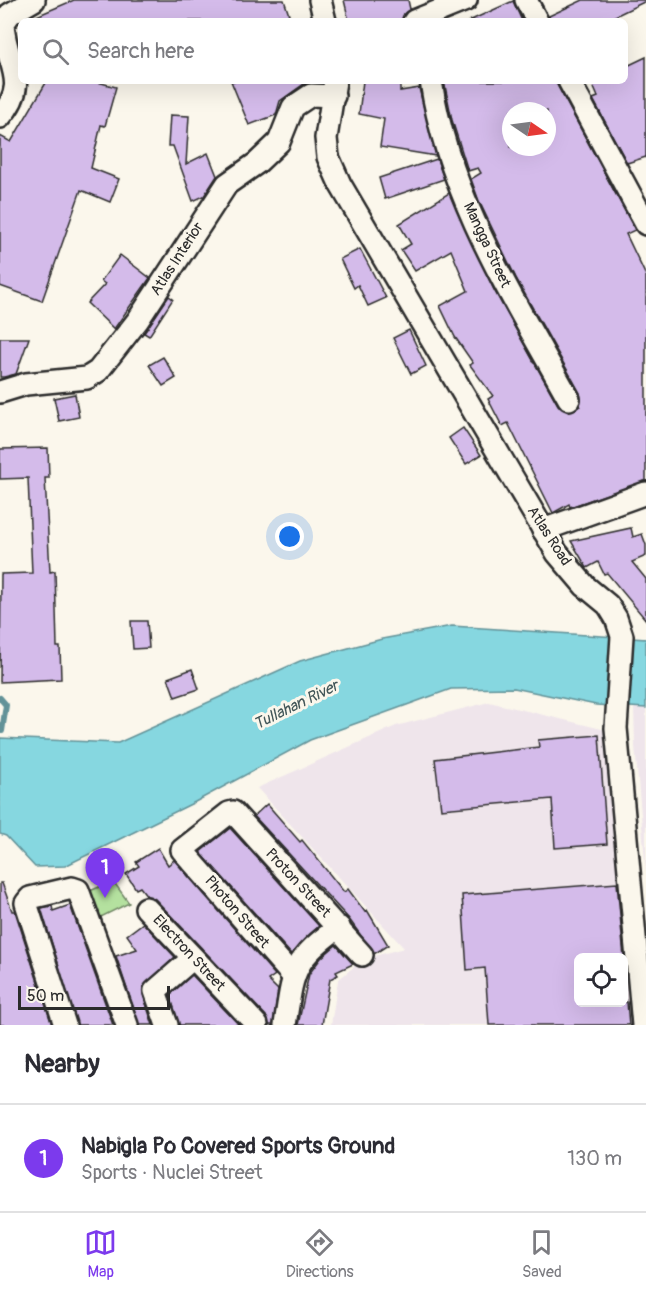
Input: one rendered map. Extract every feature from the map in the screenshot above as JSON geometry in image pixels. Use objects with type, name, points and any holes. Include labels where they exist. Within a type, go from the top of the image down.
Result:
[{"type":"street","points":[[0,117],[12,104],[17,92],[3,24],[10,14],[34,0]]},
{"type":"street","points":[[320,0],[324,18]]},
{"type":"street","points":[[424,18],[466,0]]},
{"type":"street","points":[[526,0],[535,18]]},
{"type":"street","name":"Mangga Street","points":[[431,84],[451,165],[470,211],[499,274],[569,399]]},
{"type":"street","points":[[571,84],[646,225]]},
{"type":"street","name":"Atlas Interior","points":[[0,392],[26,384],[87,378],[98,371],[138,320],[227,184],[258,163],[279,142],[293,107],[311,95],[334,88]]},
{"type":"street","name":"Atlas Road","points":[[334,88],[326,138],[328,157],[340,184],[543,530],[576,576],[608,605],[616,618],[622,636],[616,708],[637,851],[643,1025]]},
{"type":"street","points":[[543,530],[646,493]]},
{"type":"street","name":"Photon Street","points":[[232,812],[182,850],[292,975]]},
{"type":"street","name":"Proton Street","points":[[232,812],[339,927],[362,955]]},
{"type":"street","points":[[65,1025],[26,903],[30,898],[72,888],[78,890],[127,1025]]},
{"type":"street","name":"Electron Street","points":[[147,908],[257,1025]]},
{"type":"street","points":[[285,1025],[292,975],[321,940],[339,927]]},
{"type":"street","points":[[166,1025],[155,991],[193,958]]},
{"type":"shaded area","points":[[489,702],[606,730],[626,953],[574,953],[574,1007],[628,1007],[628,980],[632,1025],[331,1025],[338,980],[363,959],[404,948],[257,788],[396,726]]},
{"type":"shaded area","points":[[634,707],[646,708],[646,872],[635,746]]},
{"type":"green space","points":[[113,881],[129,903],[91,922],[83,894]]},
{"type":"water","name":"Tullahan River","points":[[452,626],[646,639],[646,708],[596,705],[514,688],[451,689],[310,740],[195,802],[65,866],[35,867],[6,836],[0,834],[0,738],[118,743],[300,661],[382,639]]},
{"type":"building","points":[[74,0],[284,0],[290,18],[32,18]]},
{"type":"building","points":[[344,0],[408,0],[410,9],[403,18],[348,18]]},
{"type":"building","points":[[583,0],[646,0],[611,18],[549,18],[549,16]]},
{"type":"building","points":[[513,1],[521,18],[476,18]]},
{"type":"building","points":[[646,57],[646,157],[627,163],[593,99],[598,97],[592,84],[628,84],[628,66]]},
{"type":"building","points":[[45,84],[105,84],[116,87],[105,126],[101,125],[91,168],[119,179],[110,202],[81,190],[42,301],[0,286],[0,136],[11,142]]},
{"type":"building","points":[[232,84],[304,84],[280,101],[276,115],[249,125]]},
{"type":"building","points":[[363,84],[400,84],[400,91],[419,88],[436,156],[380,147],[384,119],[359,114]]},
{"type":"building","points":[[445,84],[557,84],[635,230],[626,234],[646,276],[646,481],[570,507],[569,504],[553,513],[508,423],[502,426],[488,399],[493,396],[470,365],[473,363],[455,337],[440,306],[468,291],[451,250],[415,271],[401,250],[411,244],[399,224],[449,193],[494,290],[558,405],[568,412],[580,406],[580,393],[516,278],[479,201],[471,179],[481,173],[478,168],[468,171],[452,120]]},
{"type":"building","points":[[170,115],[189,116],[186,164],[208,153],[217,176],[204,196],[193,201],[173,146],[168,146]]},
{"type":"building","points":[[437,159],[444,179],[385,199],[379,178]]},
{"type":"building","points":[[360,249],[386,298],[368,306],[358,285],[354,288],[340,259]]},
{"type":"building","points":[[120,255],[150,278],[114,329],[87,303],[105,284],[101,281]]},
{"type":"building","points":[[169,296],[173,299],[149,336],[144,333]]},
{"type":"building","points":[[409,330],[426,366],[411,374],[393,338]]},
{"type":"building","points":[[0,338],[29,338],[16,374],[0,377]]},
{"type":"building","points":[[163,357],[176,378],[163,386],[149,365]]},
{"type":"building","points":[[75,394],[79,417],[59,421],[54,398]]},
{"type":"building","points":[[463,428],[481,455],[466,464],[449,438]]},
{"type":"building","points":[[48,448],[49,478],[45,478],[50,572],[55,571],[57,647],[60,647],[61,679],[0,682],[1,574],[32,573],[28,478],[0,479],[0,449]]},
{"type":"building","points":[[631,528],[633,537],[642,534],[646,545],[646,556],[632,562],[646,579],[646,620],[607,573],[604,574],[598,562],[587,568],[571,541]]},
{"type":"building","points":[[131,621],[147,621],[149,648],[133,649]]},
{"type":"building","points":[[192,669],[199,689],[175,697],[168,678]]},
{"type":"building","points":[[599,735],[607,844],[555,848],[552,799],[441,809],[435,759],[539,747],[538,740]]},
{"type":"building","points":[[267,804],[300,842],[302,840],[344,892],[348,889],[365,912],[367,910],[388,945],[374,954],[349,919],[254,816]]},
{"type":"building","points":[[230,828],[319,926],[291,954],[200,852]]},
{"type":"building","points":[[158,848],[168,865],[174,860],[275,975],[268,980],[278,990],[273,1025],[269,1025],[266,1016],[155,899],[147,896],[140,887],[136,889],[126,874],[139,866],[136,862]]},
{"type":"building","points":[[0,883],[2,883],[12,911],[15,911],[52,1025],[0,1025]]},
{"type":"building","points":[[617,883],[624,953],[574,953],[574,1007],[627,1007],[629,1025],[489,1025],[485,968],[467,970],[462,895]]},
{"type":"building","points":[[70,905],[113,1025],[77,1025],[41,908],[52,906],[53,911]]},
{"type":"building","points":[[143,923],[175,957],[143,987],[143,995],[153,1025],[139,1025],[116,956],[137,949],[127,935]]},
{"type":"building","points":[[336,945],[353,964],[336,972],[338,975],[330,979],[322,1025],[298,1025],[309,974],[321,958]]},
{"type":"building","points":[[192,975],[239,1025],[179,1025],[170,995]]},
{"type":"waterway","points":[[0,698],[6,705],[2,731]]},
{"type":"place","name":"Nabigla Po Covered Sports Ground","points":[[105,898]]}]
